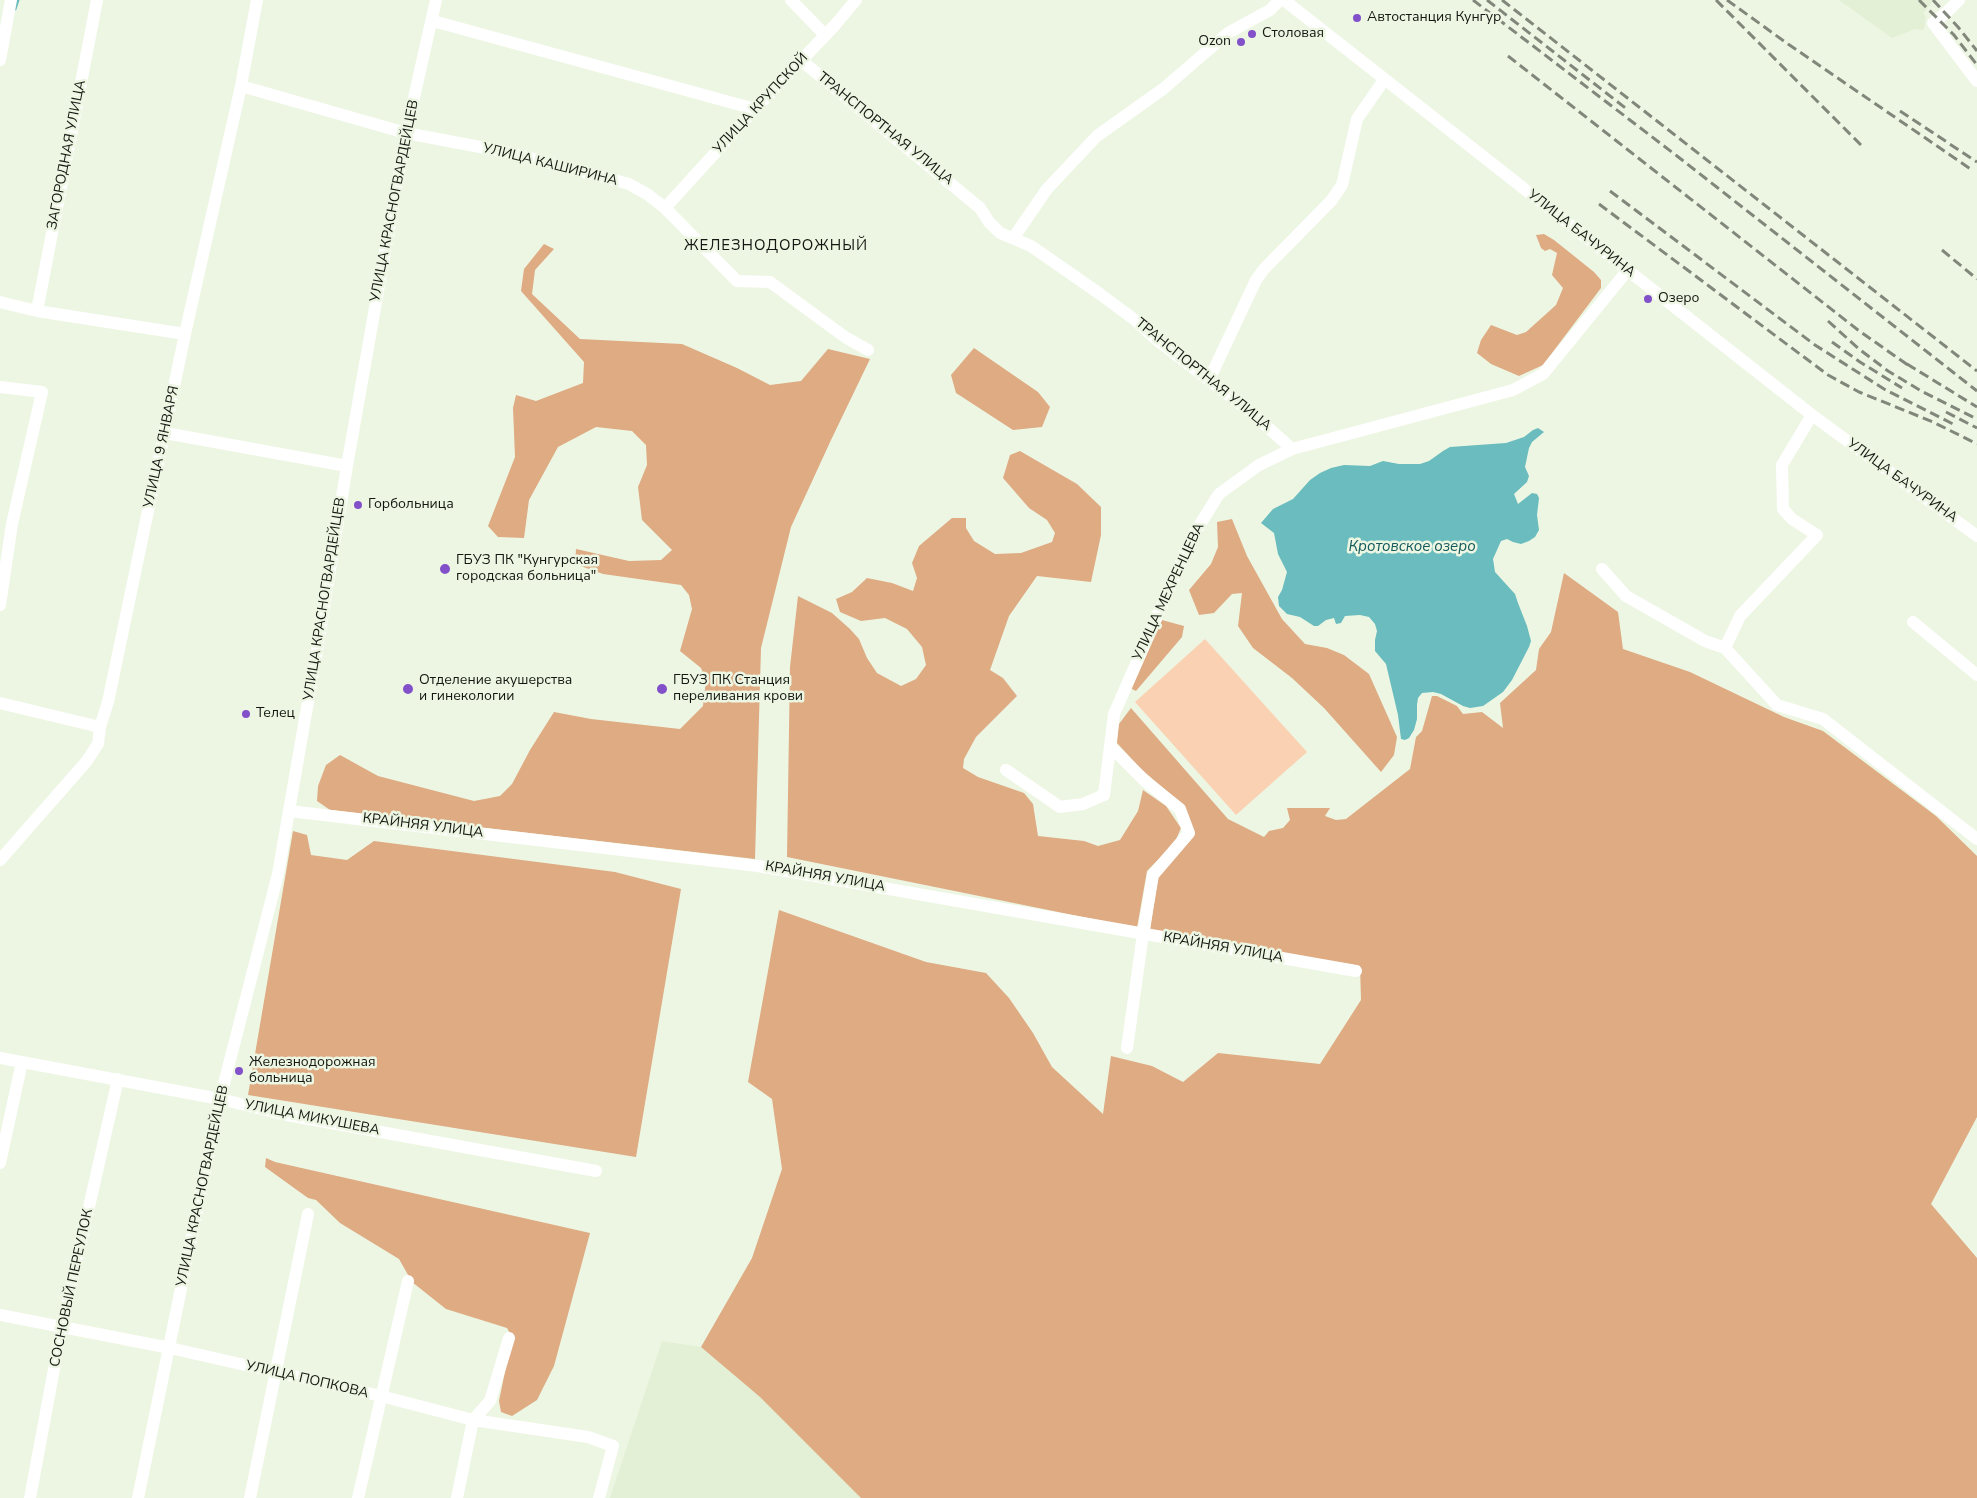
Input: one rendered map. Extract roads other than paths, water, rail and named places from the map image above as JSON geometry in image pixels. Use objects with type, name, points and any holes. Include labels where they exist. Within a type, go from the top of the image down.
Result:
[{"type":"street","points":[[0,60],[11,0]]},
{"type":"street","name":"ЗАГОРОДНАЯ УЛИЦА","points":[[37,311],[97,0]]},
{"type":"street","name":"УЛИЦА 9 ЯНВАРЯ","points":[[0,860],[86,762],[98,744],[100,727],[108,702],[185,334],[241,86],[257,0]]},
{"type":"street","name":"УЛИЦА КРАСНОГВАРДЕЙЦЕВ","points":[[138,1498],[220,1099],[278,874],[406,133],[433,21],[436,0]]},
{"type":"street","points":[[782,0],[793,2],[825,35]]},
{"type":"street","name":"УЛИЦА КРУПСКОЙ","points":[[666,208],[754,109],[802,61],[856,0]]},
{"type":"street","points":[[1014,237],[1047,189],[1097,136],[1164,89],[1220,39],[1270,10],[1280,0]]},
{"type":"street","name":"УЛИЦА БАЧУРИНА","points":[[1284,0],[1812,415],[1977,536]]},
{"type":"street","points":[[1959,0],[1933,23],[1977,81]]},
{"type":"street","points":[[433,21],[754,109]]},
{"type":"street","name":"ТРАНСПОРТНАЯ УЛИЦА","points":[[802,61],[980,208],[989,222],[1000,233],[1014,237],[1031,246],[1100,294],[1265,424],[1292,449]]},
{"type":"street","points":[[1209,380],[1256,280],[1264,269],[1331,201],[1342,185],[1357,119],[1384,80]]},
{"type":"street","name":"УЛИЦА КАШИРИНА","points":[[241,86],[406,133],[512,153],[629,184],[666,208],[737,281],[770,282],[845,338],[868,350]]},
{"type":"street","points":[[1292,449],[1512,390],[1543,374],[1628,271]]},
{"type":"street","points":[[0,302],[37,311],[185,334]]},
{"type":"street","points":[[0,387],[42,392],[6,522],[0,604]]},
{"type":"street","points":[[1725,648],[1740,616],[1817,535],[1792,519],[1783,509],[1782,465],[1812,415]]},
{"type":"street","points":[[165,433],[347,466]]},
{"type":"street","name":"УЛИЦА МЕХРЕНЦЕВА","points":[[1006,770],[1060,806],[1082,804],[1104,795],[1114,714],[1192,537],[1219,494],[1259,465],[1292,449]]},
{"type":"street","points":[[1602,569],[1626,596],[1705,641],[1725,648],[1777,705],[1824,719],[1977,839]]},
{"type":"street","points":[[1913,622],[1977,675]]},
{"type":"street","points":[[0,703],[100,727]]},
{"type":"street","points":[[1110,746],[1145,781],[1180,809],[1189,832],[1153,875],[1142,934],[1127,1048]]},
{"type":"street","name":"КРАЙНЯЯ УЛИЦА","points":[[289,811],[758,866],[1356,971]]},
{"type":"street","name":"УЛИЦА МИКУШЕВА","points":[[0,1058],[220,1099],[297,1116],[596,1171]]},
{"type":"street","points":[[0,1163],[22,1062]]},
{"type":"street","name":"СОСНОВЫЙ ПЕРЕУЛОК","points":[[30,1498],[62,1326],[118,1080]]},
{"type":"street","points":[[250,1498],[277,1374],[308,1214]]},
{"type":"street","points":[[358,1498],[408,1281]]},
{"type":"street","name":"УЛИЦА ПОПКОВА","points":[[0,1315],[170,1348],[277,1374],[381,1396],[473,1420],[588,1437],[613,1446],[599,1498]]},
{"type":"street","points":[[457,1498],[473,1420],[490,1401],[508,1338]]},
{"type":"water","name":"Кротовское озеро","points":[[1538,428],[1544,432],[1532,442],[1529,448],[1525,467],[1529,476],[1527,482],[1514,494],[1518,504],[1532,493],[1537,494],[1539,498],[1537,515],[1539,530],[1535,537],[1521,544],[1507,539],[1501,541],[1493,559],[1495,572],[1515,594],[1531,641],[1529,647],[1512,680],[1503,692],[1483,706],[1470,708],[1441,694],[1433,692],[1422,693],[1418,698],[1417,719],[1414,730],[1409,738],[1401,739],[1398,715],[1386,664],[1375,651],[1377,631],[1375,624],[1369,617],[1360,615],[1345,616],[1341,623],[1336,624],[1334,618],[1314,626],[1300,617],[1287,614],[1279,606],[1278,597],[1287,572],[1278,554],[1274,533],[1261,523],[1273,509],[1293,499],[1310,480],[1331,468],[1344,465],[1370,466],[1383,461],[1399,464],[1420,464],[1429,461],[1450,447],[1506,443],[1524,437]]},
{"type":"waterway","points":[[15,9],[18,0]]},
{"type":"railway","points":[[1473,0],[1677,156],[1977,391]]},
{"type":"railway","points":[[1487,0],[1628,110]]},
{"type":"railway","points":[[1502,0],[1977,371]]},
{"type":"railway","points":[[1716,0],[1863,147]]},
{"type":"railway","points":[[1727,0],[1972,170]]},
{"type":"railway","points":[[1919,0],[1954,35],[1977,65]]},
{"type":"railway","points":[[1933,0],[1977,51]]},
{"type":"railway","points":[[1508,56],[1858,330],[1912,368]]},
{"type":"railway","points":[[1900,111],[1977,162]]},
{"type":"railway","points":[[1610,191],[1815,345],[1884,389],[1955,425]]},
{"type":"railway","points":[[1599,204],[1828,375],[1859,392],[1933,422],[1977,444]]},
{"type":"railway","points":[[1942,250],[1977,279]]},
{"type":"railway","points":[[1828,321],[1859,349],[1888,371],[1923,392],[1977,419]]},
{"type":"railway","points":[[1832,342],[1902,388]]},
{"type":"railway","points":[[1907,364],[1977,407]]},
{"type":"railway","points":[[1946,412],[1977,428]]},
{"type":"place","name":"Автостанция Кунгур","points":[[1357,18]]},
{"type":"place","name":"Столовая","points":[[1252,34]]},
{"type":"place","name":"Ozon","points":[[1241,42]]},
{"type":"place","name":"Озеро","points":[[1648,299]]},
{"type":"place","name":"Горбольница","points":[[358,505]]},
{"type":"place","name":"ГБУЗ ПК \"Кунгурская городская больница\"","points":[[445,569]]},
{"type":"place","name":"Отделение акушерства и гинекологии","points":[[408,689]]},
{"type":"place","name":"ГБУЗ ПК Станция переливания крови","points":[[662,689]]},
{"type":"place","name":"Телец","points":[[246,714]]},
{"type":"place","name":"Железнодорожная больница","points":[[239,1071]]},
{"type":"district","name":"ЖЕЛЕЗНОДОРОЖНЫЙ","points":[[776,246]]}]
